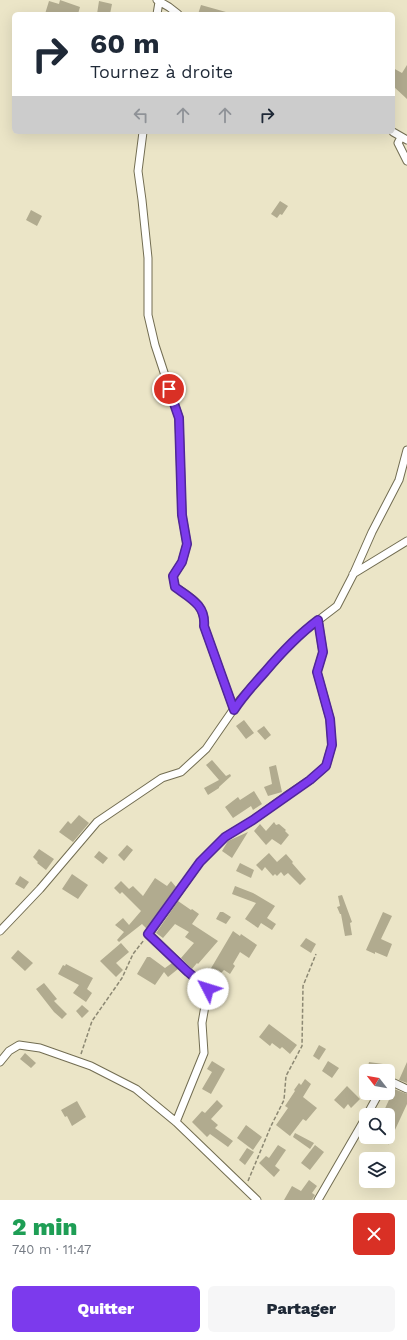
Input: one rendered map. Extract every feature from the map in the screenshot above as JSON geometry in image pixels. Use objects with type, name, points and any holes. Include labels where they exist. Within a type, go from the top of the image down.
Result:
[{"type":"street","points":[[157,12],[158,1],[175,12]]},
{"type":"street","points":[[395,133],[404,139],[398,143],[407,161]]},
{"type":"street","points":[[143,134],[138,171],[148,258],[148,315],[154,344],[179,418],[182,515],[187,544],[182,562],[173,576],[175,587],[198,603],[205,620],[204,626],[234,710]]},
{"type":"street","points":[[0,931],[40,889],[97,822],[162,778],[181,772],[206,749],[240,700],[282,653],[303,632],[337,606],[372,532],[399,480],[407,450]]},
{"type":"street","points":[[353,574],[407,541]]},
{"type":"street","points":[[176,1122],[204,1053],[202,1023],[208,989],[148,934],[200,862],[225,837],[253,820],[310,780],[326,766],[332,745],[330,719],[317,672],[323,652],[318,620]]},
{"type":"street","points":[[0,1062],[9,1051],[19,1046],[40,1048],[91,1066],[136,1089],[176,1122],[257,1200]]},
{"type":"street","points":[[395,1083],[407,1089]]},
{"type":"street","points":[[318,1200],[359,1128]]},
{"type":"path","points":[[79,1062],[92,1021],[122,978],[133,954],[148,934]]},
{"type":"path","points":[[245,1188],[271,1126],[284,1100],[286,1076],[302,1046],[303,986],[316,954]]},
{"type":"building","points":[[60,0],[80,7],[79,12],[46,12],[49,1],[59,4]]},
{"type":"building","points":[[99,1],[112,4],[110,12],[97,12]]},
{"type":"building","points":[[201,5],[226,12],[199,12]]},
{"type":"building","points":[[407,65],[407,99],[395,88],[395,69],[402,73]]},
{"type":"building","points":[[280,201],[288,206],[282,215],[280,214],[277,218],[271,214]]},
{"type":"building","points":[[31,210],[42,216],[37,226],[26,220]]},
{"type":"building","points":[[244,720],[254,733],[246,739],[236,726]]},
{"type":"building","points":[[264,726],[271,735],[265,740],[257,731]]},
{"type":"building","points":[[212,760],[226,776],[230,774],[231,776],[219,788],[208,795],[204,788],[219,780],[206,765]]},
{"type":"building","points":[[276,765],[282,792],[268,796],[264,787],[272,784],[269,767]]},
{"type":"building","points":[[254,791],[262,804],[253,810],[251,806],[233,818],[225,807],[238,797],[240,800]]},
{"type":"building","points":[[79,815],[89,823],[73,842],[59,832],[68,821],[71,824]]},
{"type":"building","points":[[274,822],[276,825],[279,824],[286,830],[285,831],[289,835],[281,845],[272,839],[266,845],[254,831],[260,824],[266,831]]},
{"type":"building","points":[[248,832],[232,858],[222,851],[228,841]]},
{"type":"building","points":[[127,845],[133,850],[124,861],[118,855]]},
{"type":"building","points":[[39,849],[54,859],[46,870],[37,863],[38,862],[33,857]]},
{"type":"building","points":[[99,851],[108,858],[103,864],[94,857]]},
{"type":"building","points":[[269,853],[277,862],[286,854],[306,879],[300,885],[288,873],[284,876],[281,872],[277,876],[275,874],[273,876],[265,867],[262,871],[256,865]]},
{"type":"building","points":[[240,863],[254,870],[251,878],[236,871]]},
{"type":"building","points":[[72,874],[88,885],[78,899],[62,889]]},
{"type":"building","points":[[20,876],[29,882],[24,889],[15,884]]},
{"type":"building","points":[[155,878],[167,886],[171,881],[176,887],[147,929],[142,924],[119,942],[117,940],[124,932],[115,925],[123,918],[129,925],[141,911],[122,892],[120,894],[114,888],[121,881],[129,889],[133,886],[143,896]]},
{"type":"building","points":[[235,886],[253,893],[275,906],[267,918],[276,924],[272,930],[261,923],[258,928],[245,919],[256,903],[232,894]]},
{"type":"building","points":[[342,895],[352,922],[350,923],[352,935],[345,936],[341,914],[337,907],[340,906],[338,896]]},
{"type":"building","points":[[178,901],[199,914],[192,924],[218,941],[192,969],[181,958],[194,943],[185,937],[189,932],[175,924],[163,938],[156,933]]},
{"type":"building","points":[[220,912],[223,912],[231,917],[226,924],[216,919]]},
{"type":"building","points":[[383,912],[392,916],[381,939],[392,944],[387,957],[366,950]]},
{"type":"building","points":[[233,931],[240,936],[241,934],[257,945],[249,958],[240,952],[233,964],[235,966],[230,974],[224,970],[211,983],[204,976],[210,970]]},
{"type":"building","points":[[306,938],[316,944],[311,953],[300,946]]},
{"type":"building","points":[[121,943],[129,952],[116,963],[123,970],[116,977],[100,961]]},
{"type":"building","points":[[18,950],[33,963],[25,971],[11,958]]},
{"type":"building","points":[[147,957],[150,957],[165,968],[172,963],[178,969],[168,977],[164,972],[155,985],[137,974]]},
{"type":"building","points":[[66,964],[93,978],[87,989],[92,993],[86,1002],[73,993],[79,985],[58,974],[63,965],[65,966]]},
{"type":"building","points":[[44,983],[57,999],[54,1001],[67,1014],[62,1019],[54,1012],[36,989]]},
{"type":"building","points":[[82,1005],[89,1011],[82,1018],[76,1011]]},
{"type":"building","points":[[269,1024],[297,1045],[290,1054],[282,1047],[280,1049],[272,1043],[270,1046],[259,1037]]},
{"type":"building","points":[[319,1045],[326,1049],[319,1060],[313,1056]]},
{"type":"building","points":[[25,1053],[36,1063],[31,1068],[20,1059]]},
{"type":"building","points":[[212,1061],[225,1069],[211,1094],[202,1089],[212,1072],[207,1069]]},
{"type":"building","points":[[328,1061],[339,1068],[332,1078],[322,1071]]},
{"type":"building","points":[[369,1062],[383,1064],[369,1064]]},
{"type":"building","points":[[407,1062],[407,1083],[399,1080]]},
{"type":"building","points":[[305,1079],[311,1084],[303,1097],[317,1108],[306,1121],[303,1119],[290,1136],[276,1125],[288,1108],[285,1106],[295,1091],[294,1090],[299,1083],[301,1085]]},
{"type":"building","points":[[347,1086],[359,1098],[359,1100],[351,1108],[348,1104],[344,1109],[334,1100]]},
{"type":"building","points":[[395,1089],[407,1094],[407,1104],[395,1130],[395,1108],[385,1108],[389,1100],[395,1100]]},
{"type":"building","points":[[217,1100],[223,1106],[211,1119],[218,1125],[215,1128],[233,1141],[228,1147],[210,1134],[207,1137],[192,1122],[202,1111],[205,1113]]},
{"type":"building","points":[[77,1101],[86,1117],[72,1126],[67,1116],[65,1117],[61,1110]]},
{"type":"building","points":[[246,1125],[262,1137],[253,1150],[237,1138]]},
{"type":"building","points":[[295,1133],[314,1143],[310,1149],[293,1137]]},
{"type":"building","points":[[278,1145],[286,1150],[275,1166],[280,1170],[274,1177],[259,1163],[266,1156],[269,1158]]},
{"type":"building","points":[[315,1145],[324,1152],[310,1170],[301,1163]]},
{"type":"building","points":[[247,1148],[254,1152],[245,1165],[239,1160]]},
{"type":"building","points":[[309,1180],[317,1186],[312,1193],[315,1195],[312,1200],[284,1200],[292,1186],[301,1191]]},
{"type":"route","points":[[169,389],[179,418],[182,515],[187,544],[182,562],[173,576],[175,587],[198,603],[205,620],[204,626],[234,710],[240,700],[282,653],[303,632],[318,620],[323,652],[317,672],[330,719],[332,745],[326,766],[310,780],[253,820],[225,837],[200,862],[148,934],[208,989]]}]
